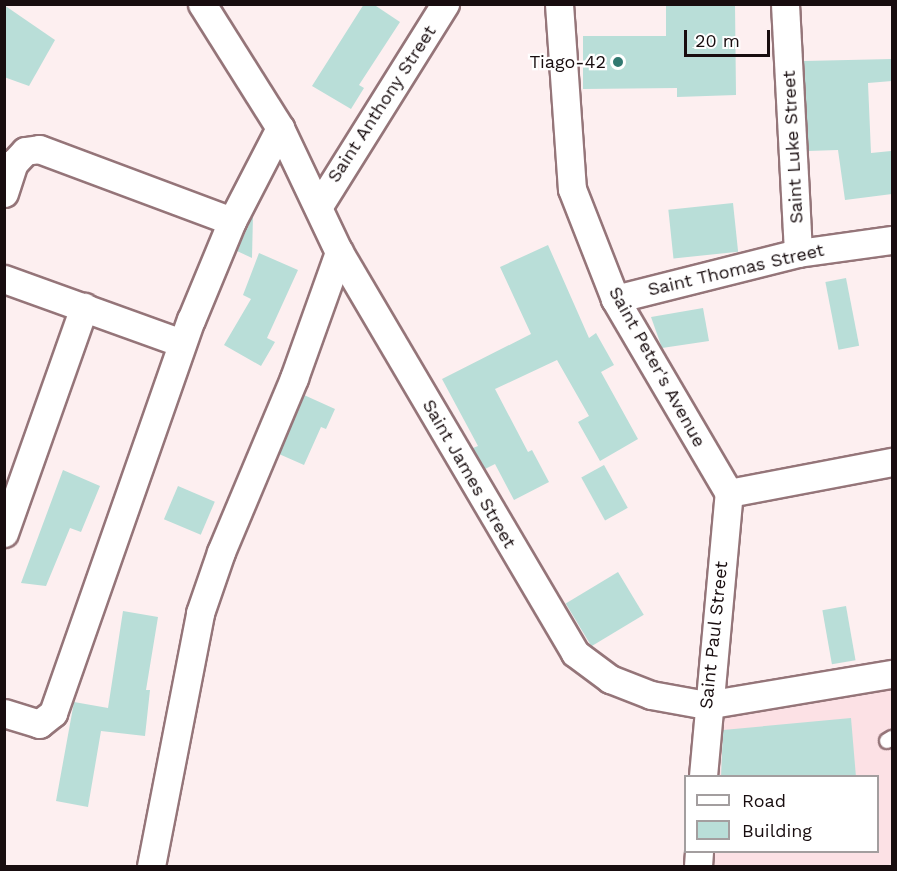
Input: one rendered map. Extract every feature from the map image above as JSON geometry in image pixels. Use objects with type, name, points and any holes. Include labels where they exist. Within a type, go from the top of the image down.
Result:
[{"type":"street","name":"Saint James Street","points":[[202,4],[280,128],[320,204],[339,252],[574,653],[620,683],[651,695],[706,705],[892,674]]},
{"type":"street","name":"Saint Anthony Street","points":[[320,204],[445,4]]},
{"type":"street","name":"Saint Peter's Avenue","points":[[559,4],[572,189],[615,299],[729,493]]},
{"type":"street","name":"Saint Luke Street","points":[[785,4],[798,253]]},
{"type":"street","points":[[4,712],[39,724],[53,713],[183,343],[232,221],[280,128]]},
{"type":"street","points":[[4,193],[15,163],[25,151],[39,149],[232,221]]},
{"type":"street","name":"Saint Thomas Street","points":[[615,299],[798,253],[892,240]]},
{"type":"street","points":[[151,867],[200,613],[220,552],[294,378],[339,252]]},
{"type":"street","points":[[4,279],[183,343]]},
{"type":"street","points":[[4,533],[84,307]]},
{"type":"street","points":[[729,493],[892,462]]},
{"type":"street","name":"Saint Paul Street","points":[[702,775],[706,705],[729,493]]},
{"type":"shaded area","points":[[892,689],[892,862],[888,866],[709,866],[709,853],[879,853],[879,775],[711,775],[713,710]]},
{"type":"building","points":[[364,4],[373,4],[400,22],[359,85],[364,88],[351,109],[312,86]]},
{"type":"building","points":[[666,4],[735,4],[736,95],[677,97],[677,88],[583,89],[583,36],[666,36]]},
{"type":"building","points":[[4,5],[55,40],[29,86],[4,77]]},
{"type":"building","points":[[892,59],[892,81],[868,83],[871,153],[891,151],[892,194],[845,200],[838,150],[808,151],[804,61]]},
{"type":"building","points":[[733,203],[738,252],[673,259],[668,210]]},
{"type":"building","points":[[253,215],[252,258],[237,251]]},
{"type":"building","points":[[548,245],[589,338],[596,333],[614,365],[601,372],[638,439],[600,461],[578,422],[589,416],[557,360],[495,389],[528,452],[532,450],[549,482],[514,500],[495,464],[485,469],[473,448],[478,446],[442,379],[531,334],[500,267]]},
{"type":"building","points":[[259,253],[298,270],[267,338],[275,342],[261,366],[224,345],[251,299],[243,295]]},
{"type":"building","points":[[846,278],[859,346],[839,350],[825,282]]},
{"type":"building","points":[[703,308],[709,341],[662,348],[651,317]]},
{"type":"building","points":[[304,395],[335,409],[326,429],[321,427],[304,465],[279,454]]},
{"type":"building","points":[[604,465],[628,508],[605,520],[581,478]]},
{"type":"building","points":[[63,470],[100,486],[81,532],[70,528],[46,586],[21,583]]},
{"type":"building","points":[[178,486],[215,502],[201,535],[164,519]]},
{"type":"building","points":[[618,572],[644,615],[591,646],[566,603]]},
{"type":"building","points":[[846,606],[856,660],[832,664],[822,610]]},
{"type":"building","points":[[123,611],[158,617],[146,690],[150,690],[145,736],[101,731],[88,807],[56,801],[74,702],[108,708]]},
{"type":"building","points":[[851,718],[856,775],[721,775],[723,730]]},
{"type":"place","name":"Tiago-42","points":[[618,62]]}]
